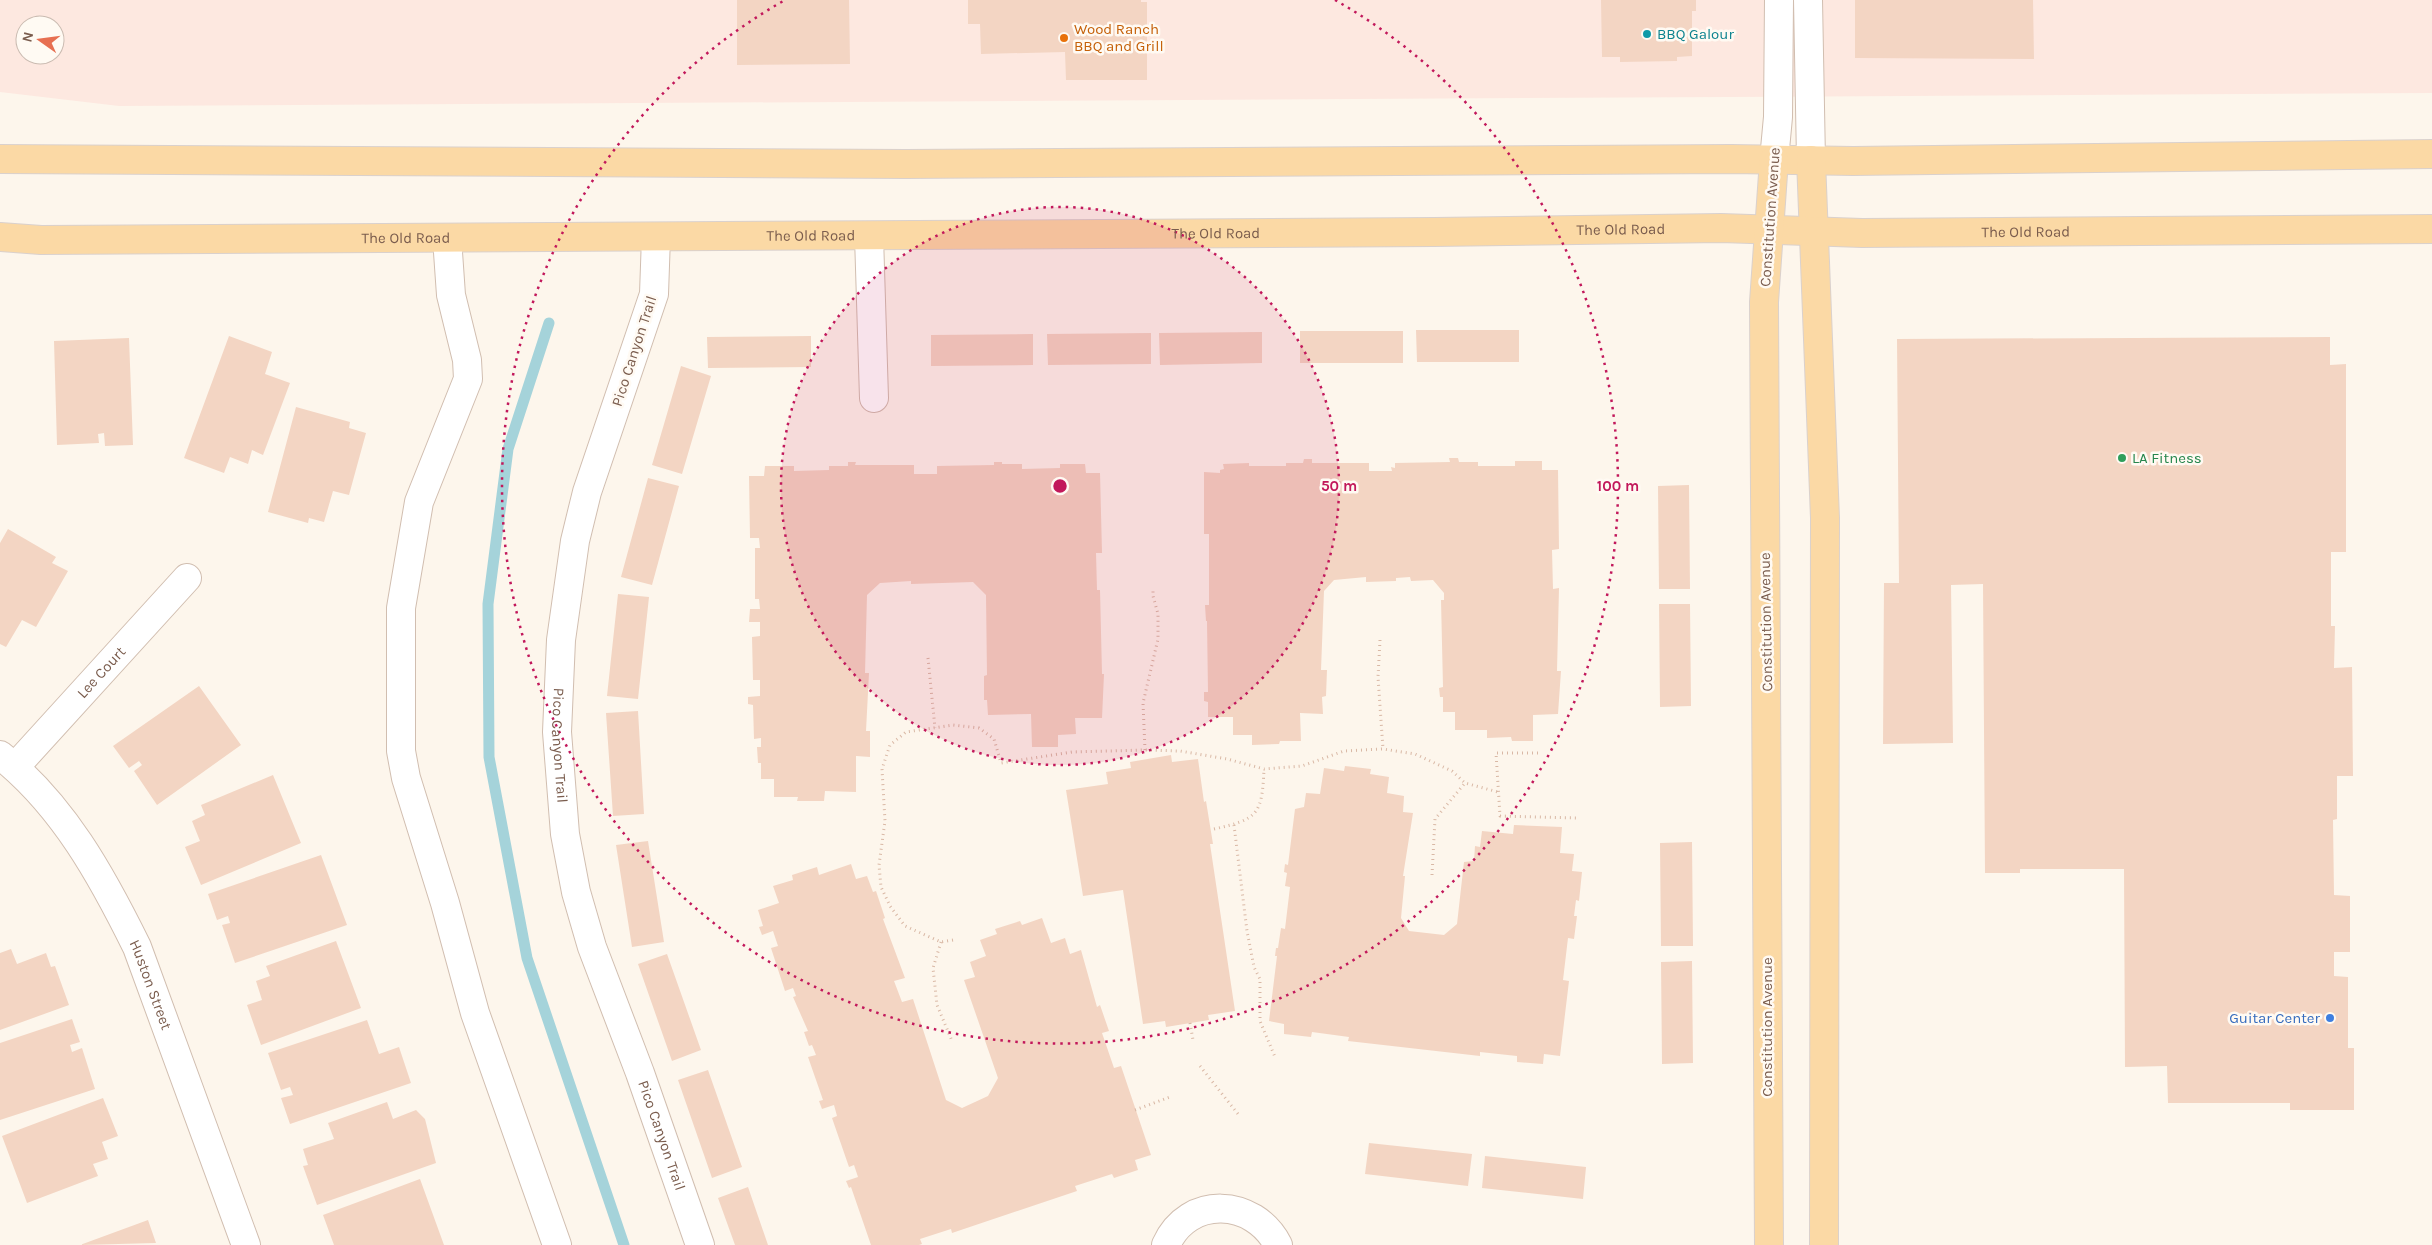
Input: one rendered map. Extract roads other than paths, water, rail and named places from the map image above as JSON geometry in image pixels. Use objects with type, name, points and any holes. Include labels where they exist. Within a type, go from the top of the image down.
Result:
[{"type":"main road","points":[[0,159],[906,164],[1811,160],[2432,154]]},
{"type":"main road","name":"Constitution Avenue","points":[[1769,1245],[1764,332],[1774,160]]},
{"type":"main road","points":[[1811,160],[1825,518],[1824,1245]]},
{"type":"main road","name":"The Old Road","points":[[0,237],[41,240],[869,236],[1720,228],[1769,229],[1814,233],[2432,229]]},
{"type":"street","name":"Constitution Avenue","points":[[1774,160],[1778,117],[1779,0]]},
{"type":"street","points":[[1808,0],[1811,160]]},
{"type":"street","points":[[869,236],[874,398]]},
{"type":"street","name":"Pico Canyon Trail","points":[[656,237],[654,294],[587,492],[575,541],[561,640],[557,732],[565,834],[576,892],[592,947],[626,1035],[700,1245]]},
{"type":"street","points":[[448,238],[450,295],[468,360],[468,379],[419,502],[400,608],[401,751],[406,778],[445,903],[476,1013],[557,1245]]},
{"type":"street","name":"Lee Court","points":[[7,761],[187,578]]},
{"type":"street","name":"Huston Street","points":[[7,761],[53,808],[87,852],[133,940],[246,1245]]},
{"type":"street","points":[[1166,1245],[1179,1225],[1198,1213],[1218,1208],[1237,1210],[1257,1218],[1272,1233],[1278,1245]]},
{"type":"waterway","points":[[549,323],[508,449],[488,604],[489,757],[527,958],[624,1245]]},
{"type":"place","name":"BBQ Galour","points":[[1647,34]]},
{"type":"place","name":"Wood Ranch BBQ and Grill","points":[[1064,38]]},
{"type":"place","name":"LA Fitness","points":[[2122,458]]},
{"type":"place","name":"Guitar Center","points":[[2330,1018]]}]
